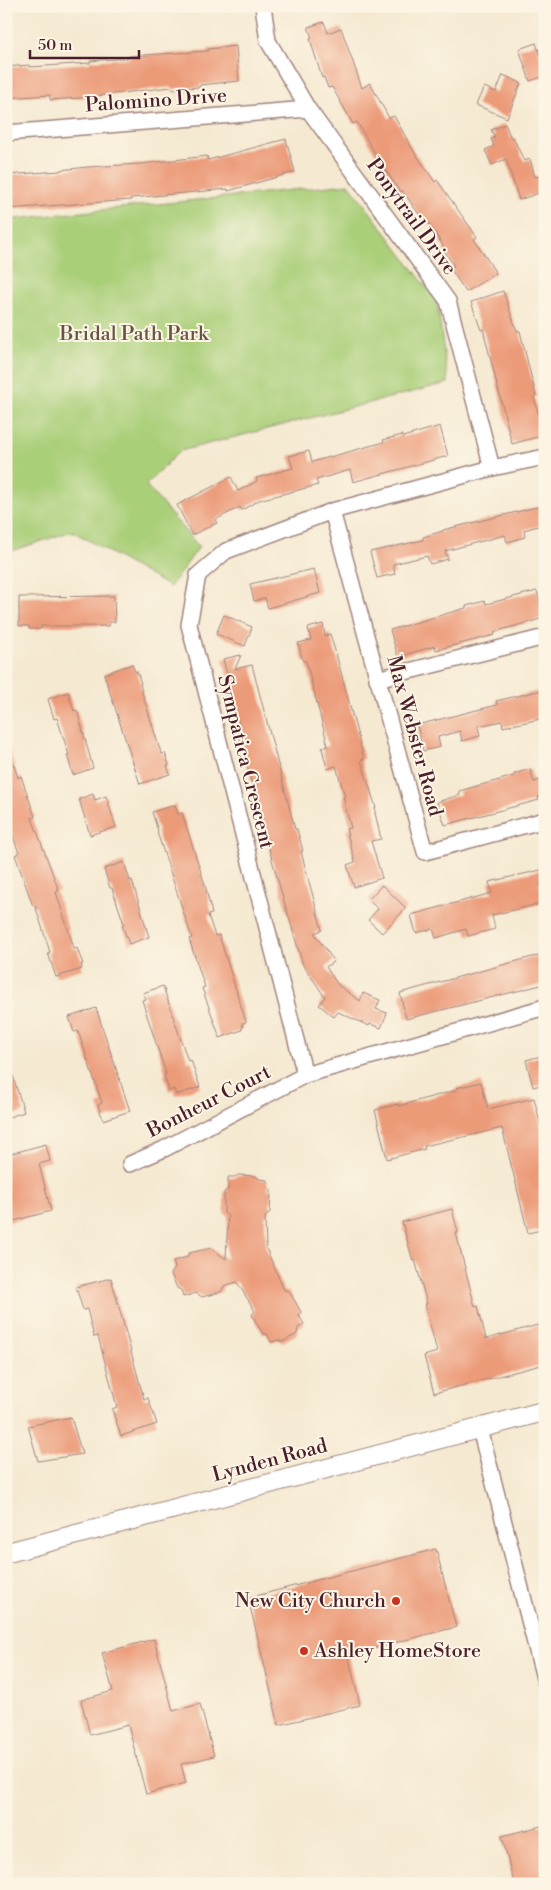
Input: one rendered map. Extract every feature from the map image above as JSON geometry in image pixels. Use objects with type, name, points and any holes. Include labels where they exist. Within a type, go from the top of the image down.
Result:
[{"type":"main road","name":"Lynden Road","points":[[6,1553],[545,1411]]},
{"type":"street","name":"Ponytrail Drive","points":[[263,6],[268,41],[308,109],[448,301],[492,468]]},
{"type":"street","name":"Palomino Drive","points":[[6,133],[308,109]]},
{"type":"street","name":"Sympatica Crescent","points":[[305,1075],[189,625],[198,575],[226,551],[332,511],[492,468],[545,457]]},
{"type":"street","name":"Max Webster Road","points":[[332,511],[425,852],[545,820]]},
{"type":"street","points":[[377,680],[545,637]]},
{"type":"street","points":[[305,1075],[545,1007]]},
{"type":"street","name":"Bonheur Court","points":[[130,1164],[164,1149],[305,1075]]},
{"type":"street","points":[[480,1429],[545,1682]]},
{"type":"green space","name":"Bridal Path Park","points":[[349,184],[437,301],[448,383],[180,451],[146,485],[199,547],[170,587],[72,531],[6,553],[6,220]]},
{"type":"building","points":[[324,22],[328,33],[341,28],[362,88],[370,83],[389,118],[394,116],[413,150],[435,182],[437,180],[477,237],[474,239],[496,273],[466,292],[450,268],[454,266],[428,222],[426,224],[402,190],[400,192],[357,122],[353,124],[332,87],[328,88],[324,77],[322,78],[308,27]]},
{"type":"building","points":[[536,43],[541,57],[545,55],[545,76],[530,81],[519,49]]},
{"type":"building","points":[[236,46],[239,81],[200,85],[200,87],[172,89],[171,87],[80,98],[50,100],[50,95],[6,98],[6,67],[90,63],[90,61],[129,58],[129,56],[208,51],[208,49]]},
{"type":"building","points":[[503,75],[521,83],[507,118],[476,105],[484,87],[496,92]]},
{"type":"building","points":[[505,124],[524,161],[530,159],[535,177],[545,174],[545,191],[519,200],[506,159],[492,165],[485,150],[494,146],[491,139],[495,137],[491,130]]},
{"type":"building","points":[[286,139],[295,172],[228,191],[228,189],[131,198],[131,200],[6,209],[6,175],[140,164],[207,156],[208,160]]},
{"type":"building","points":[[503,291],[517,331],[520,331],[544,435],[512,444],[483,329],[481,330],[471,302]]},
{"type":"building","points":[[440,426],[448,456],[353,482],[350,470],[316,480],[318,485],[259,500],[242,510],[240,507],[215,520],[217,523],[192,535],[177,505],[231,477],[238,491],[257,481],[256,478],[293,468],[289,456],[309,451],[312,462],[384,442],[383,440],[402,435],[403,437]]},
{"type":"building","points":[[545,505],[545,524],[524,530],[525,537],[507,542],[505,535],[445,551],[448,559],[430,564],[427,556],[393,564],[395,574],[377,578],[370,552],[423,540],[423,537],[443,530]]},
{"type":"building","points":[[314,569],[320,593],[268,608],[265,598],[254,601],[250,584]]},
{"type":"building","points":[[537,591],[544,618],[494,632],[495,635],[436,650],[435,646],[398,657],[390,630],[466,608],[466,606],[485,601],[486,604]]},
{"type":"building","points":[[114,596],[115,622],[109,622],[109,626],[41,626],[41,629],[29,629],[29,626],[19,626],[19,597]]},
{"type":"building","points":[[224,615],[252,627],[245,646],[216,634]]},
{"type":"building","points":[[323,624],[325,636],[330,634],[338,661],[364,759],[361,760],[376,808],[375,813],[381,839],[371,841],[382,878],[354,887],[347,865],[355,862],[346,829],[351,828],[343,797],[345,797],[336,766],[327,769],[322,748],[328,746],[306,661],[303,661],[298,643],[311,640],[308,628]]},
{"type":"building","points":[[241,655],[235,669],[252,665],[295,829],[297,829],[303,851],[301,851],[322,930],[314,933],[334,961],[326,967],[338,985],[360,1001],[363,993],[380,1000],[376,1009],[387,1013],[381,1028],[370,1024],[369,1026],[338,1012],[334,1017],[319,1005],[325,997],[303,965],[274,867],[237,728],[240,727],[230,696],[232,695],[223,659]]},
{"type":"building","points":[[132,664],[135,672],[137,671],[159,747],[162,754],[165,753],[170,774],[140,784],[104,674]]},
{"type":"building","points":[[542,690],[545,702],[545,718],[503,727],[502,721],[478,726],[480,736],[462,741],[460,731],[438,737],[440,747],[423,751],[417,725],[497,705],[496,701]]},
{"type":"building","points":[[68,692],[74,711],[77,710],[93,768],[73,775],[67,755],[69,755],[57,718],[54,719],[48,699]]},
{"type":"building","points":[[6,750],[9,750],[18,778],[21,776],[35,817],[32,818],[59,891],[56,892],[74,949],[77,948],[83,964],[81,964],[82,969],[56,977],[35,905],[33,906],[15,855],[19,853],[11,831],[6,832]]},
{"type":"building","points":[[530,769],[534,782],[545,779],[545,795],[538,797],[539,800],[445,825],[437,802],[460,795],[459,791],[514,776],[514,774]]},
{"type":"building","points":[[93,794],[95,800],[106,796],[116,827],[90,835],[79,799]]},
{"type":"building","points":[[175,805],[178,814],[182,813],[205,885],[212,914],[208,915],[215,936],[219,935],[246,1022],[242,1023],[242,1030],[220,1038],[202,988],[205,987],[189,939],[192,938],[152,812]]},
{"type":"building","points":[[124,862],[130,881],[132,880],[149,937],[129,944],[112,888],[110,888],[104,869]]},
{"type":"building","points":[[545,869],[545,882],[540,883],[545,903],[492,915],[495,929],[468,936],[466,929],[436,938],[433,929],[416,933],[411,915],[492,893],[489,882]]},
{"type":"building","points":[[382,885],[406,908],[382,933],[368,920],[378,909],[368,900]]},
{"type":"building","points":[[545,955],[545,984],[406,1019],[400,993]]},
{"type":"building","points":[[163,986],[188,1061],[191,1060],[200,1087],[176,1095],[174,1089],[169,1091],[164,1075],[166,1074],[142,1000],[146,999],[143,993]]},
{"type":"building","points":[[96,1008],[130,1111],[103,1120],[98,1105],[102,1103],[78,1031],[74,1032],[69,1017]]},
{"type":"building","points":[[545,1055],[545,1084],[533,1087],[526,1060]]},
{"type":"building","points":[[6,1063],[9,1063],[24,1112],[6,1118]]},
{"type":"building","points":[[481,1082],[488,1109],[534,1098],[545,1142],[545,1229],[528,1233],[502,1128],[424,1146],[425,1149],[387,1159],[375,1110],[398,1104],[398,1106]]},
{"type":"building","points":[[46,1144],[50,1161],[39,1164],[51,1211],[6,1223],[6,1155]]},
{"type":"building","points":[[238,1175],[256,1176],[259,1179],[267,1180],[268,1188],[271,1191],[270,1212],[265,1217],[266,1248],[284,1290],[289,1291],[301,1312],[299,1316],[304,1324],[298,1328],[297,1334],[282,1342],[278,1340],[271,1342],[267,1334],[263,1334],[252,1315],[255,1311],[237,1282],[224,1286],[221,1292],[202,1297],[196,1293],[183,1297],[171,1274],[175,1268],[173,1261],[187,1257],[189,1253],[211,1248],[226,1259],[228,1216],[224,1213],[224,1192],[228,1190],[228,1177]]},
{"type":"building","points":[[452,1209],[458,1233],[456,1233],[475,1307],[478,1306],[486,1339],[545,1323],[545,1364],[434,1393],[424,1356],[437,1352],[425,1304],[427,1304],[402,1222]]},
{"type":"building","points":[[111,1278],[144,1399],[148,1398],[157,1424],[121,1436],[112,1409],[117,1407],[98,1336],[94,1337],[87,1309],[83,1310],[76,1287]]},
{"type":"building","points":[[71,1417],[82,1454],[38,1461],[28,1426]]},
{"type":"building","points":[[436,1549],[456,1627],[348,1655],[360,1705],[279,1725],[248,1598]]},
{"type":"building","points":[[154,1639],[173,1711],[200,1704],[214,1756],[181,1764],[186,1783],[146,1794],[128,1725],[90,1735],[81,1700],[113,1691],[102,1653]]},
{"type":"building","points":[[545,1825],[545,1884],[514,1884],[502,1836]]},
{"type":"place","name":"New City Church","points":[[396,1601]]},
{"type":"place","name":"Ashley HomeStore","points":[[304,1651]]}]
